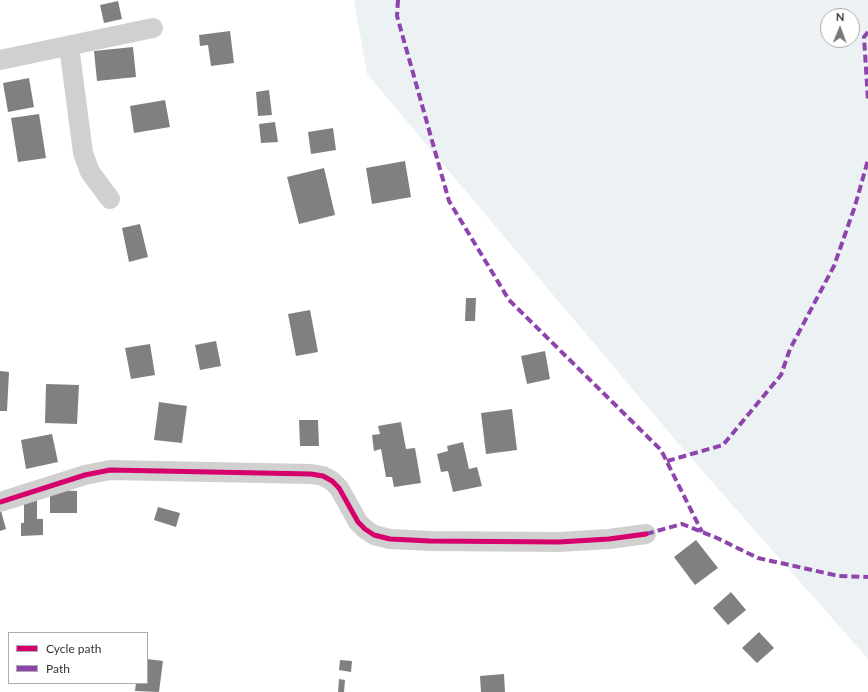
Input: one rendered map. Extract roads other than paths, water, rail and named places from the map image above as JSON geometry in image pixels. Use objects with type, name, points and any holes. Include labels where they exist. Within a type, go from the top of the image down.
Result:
[{"type":"street","points":[[0,60],[152,28]]},
{"type":"street","points":[[69,46],[83,153],[90,172],[110,199]]},
{"type":"street","points":[[0,502],[85,475],[110,470],[311,474],[323,476],[332,481],[341,491],[362,526],[374,535],[390,539],[437,541],[572,542],[646,534]]}]
